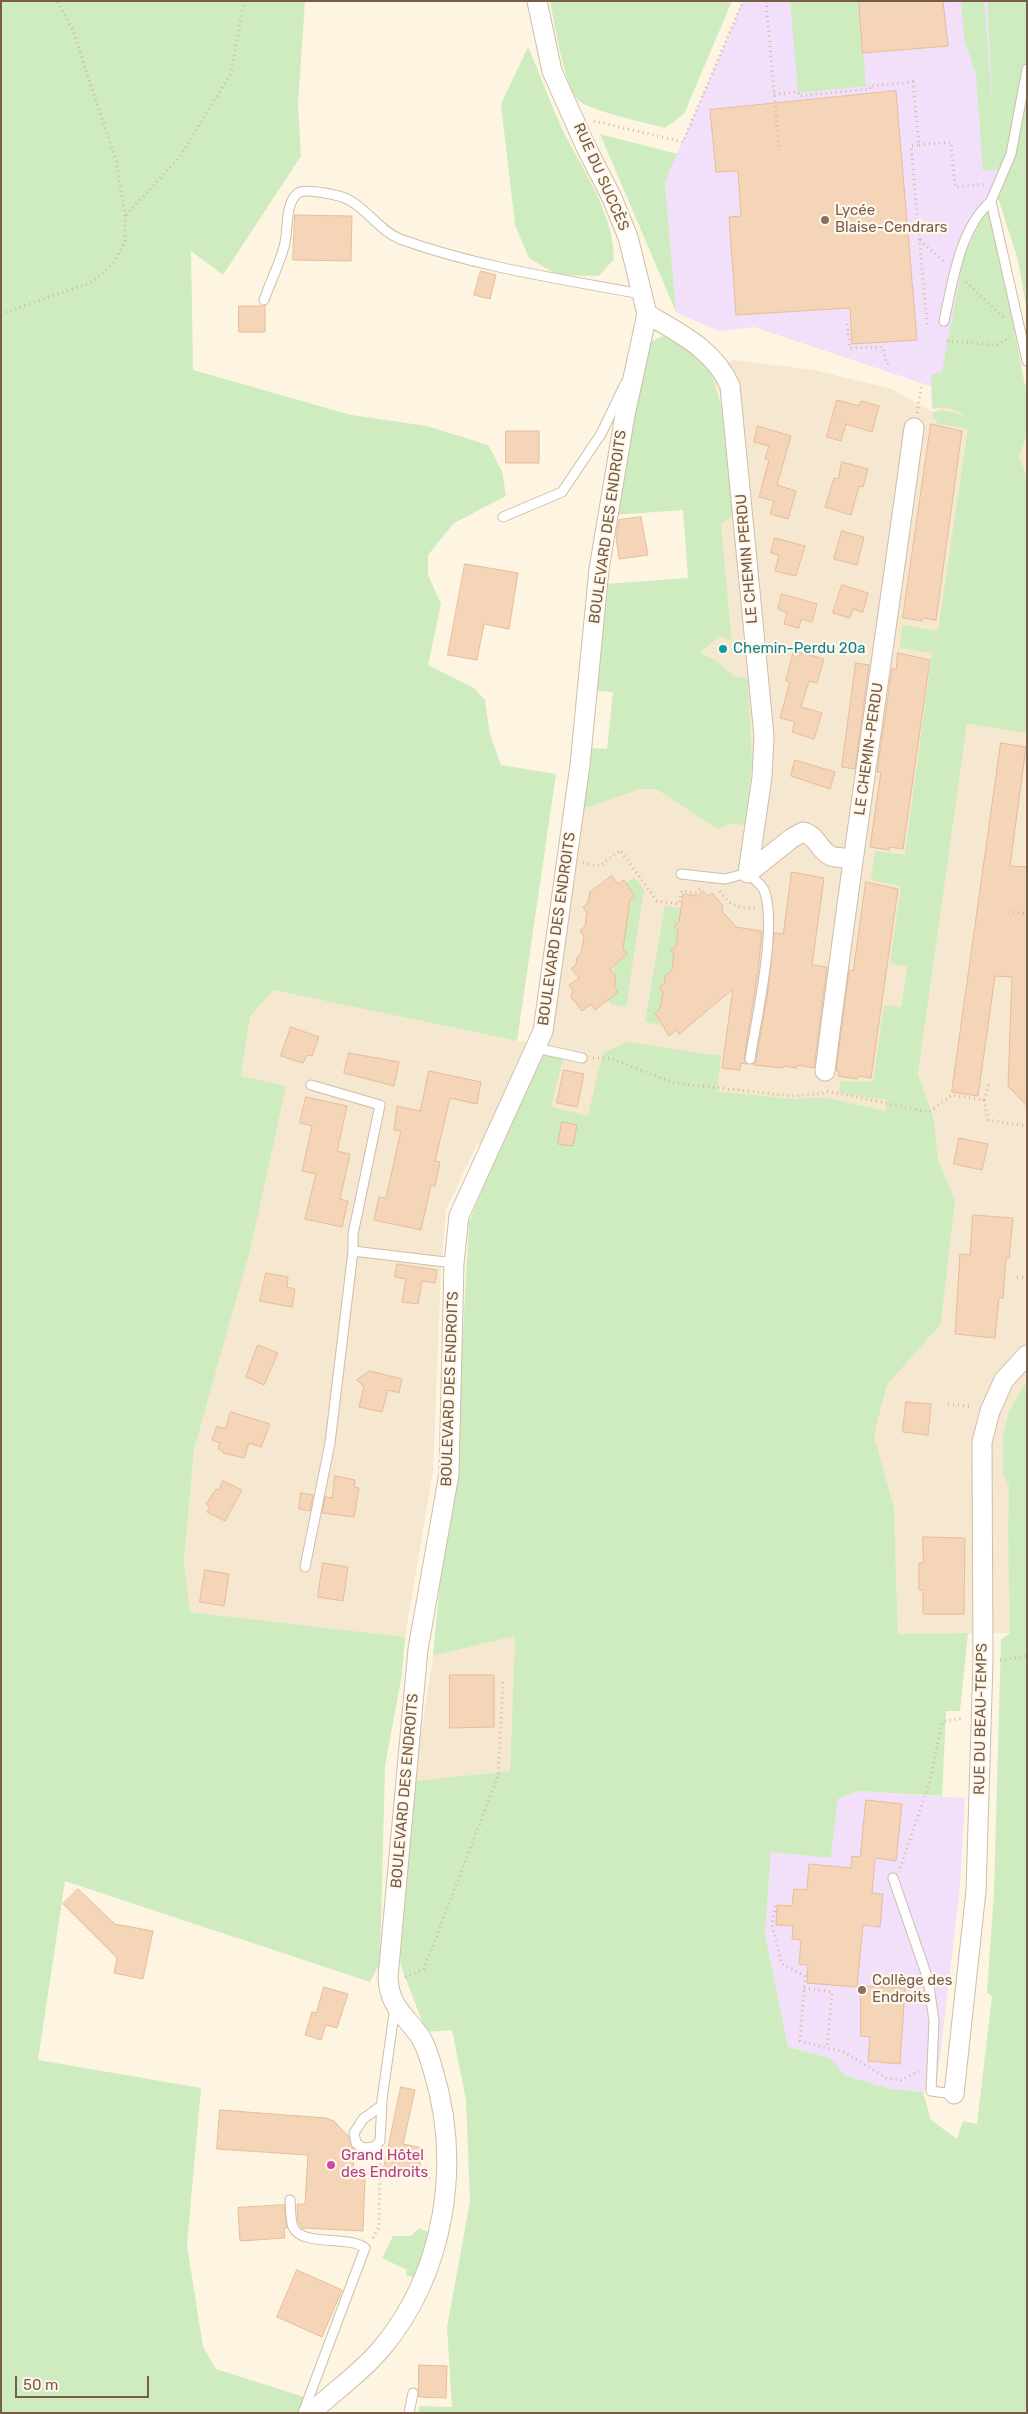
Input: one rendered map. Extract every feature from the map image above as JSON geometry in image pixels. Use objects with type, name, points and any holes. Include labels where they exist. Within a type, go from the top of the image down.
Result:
[{"type":"street","name":"RUE DU SUCCÈS","points":[[537,1],[552,70],[612,198],[628,237],[647,314]]},
{"type":"street","points":[[637,356],[647,314]]},
{"type":"street","name":"LE CHEMIN PERDU","points":[[647,314],[693,341],[716,361],[724,371],[730,386],[764,736],[762,777],[748,873]]},
{"type":"street","name":"BOULEVARD DES ENDROITS","points":[[311,2413],[363,2368],[380,2350],[402,2320],[426,2274],[439,2234],[447,2179],[446,2140],[435,2077],[420,2038],[395,2006],[390,1994],[388,1977],[418,1649],[449,1474],[454,1263],[459,1216],[542,1031],[580,765],[599,569],[637,356]]},
{"type":"street","name":"LE CHEMIN-PERDU","points":[[825,1071],[852,859],[866,776],[914,428]]},
{"type":"street","points":[[748,873],[792,838],[803,832],[812,836],[825,852],[831,856],[852,859]]},
{"type":"street","name":"RUE DU BEAU-TEMPS","points":[[954,2094],[976,1891],[982,1680],[982,1442],[990,1411],[1004,1380],[1027,1355]]},
{"type":"lane","points":[[944,321],[955,272],[975,220],[991,201],[1011,154],[1027,68]]},
{"type":"lane","points":[[264,300],[284,247],[291,201],[299,192],[309,190],[349,200],[371,219],[398,238],[432,249],[492,265],[641,294]]},
{"type":"lane","points":[[991,201],[1027,361]]},
{"type":"lane","points":[[503,517],[562,492],[601,434],[637,356]]},
{"type":"lane","points":[[681,874],[726,879],[748,873],[764,889],[769,938],[750,1059]]},
{"type":"lane","points":[[536,1048],[582,1058]]},
{"type":"lane","points":[[305,1567],[330,1443],[354,1251],[353,1234],[380,1105],[310,1085]]},
{"type":"lane","points":[[354,1251],[454,1263]]},
{"type":"lane","points":[[893,1878],[928,1979],[934,2021],[931,2090],[954,2094]]},
{"type":"lane","points":[[381,2106],[363,2119],[354,2133],[356,2143],[363,2148],[374,2147],[380,2141],[381,2106],[395,2006]]},
{"type":"lane","points":[[290,2200],[292,2224],[298,2233],[313,2238],[356,2243],[365,2248],[303,2413]]},
{"type":"lane","points":[[409,2413],[413,2393]]},
{"type":"path","points":[[1,314],[92,282],[113,264],[125,242],[125,215],[116,161],[72,28],[57,1]]},
{"type":"path","points":[[125,215],[179,158],[231,73],[244,1]]},
{"type":"path","points":[[574,117],[683,142],[743,1]]},
{"type":"path","points":[[766,1],[779,147]]},
{"type":"path","points":[[774,94],[798,92],[799,96],[870,89],[870,86],[913,82],[919,145]]},
{"type":"path","points":[[927,324],[911,146],[951,142],[955,187],[998,183]]},
{"type":"path","points":[[919,239],[1019,331],[997,345],[946,340]]},
{"type":"path","points":[[847,324],[850,348],[883,347],[886,363],[890,364]]},
{"type":"path","points":[[914,428],[922,384]]},
{"type":"path","points":[[588,864],[600,866],[620,850],[657,901],[680,904],[682,891],[697,892]]},
{"type":"path","points":[[713,888],[719,890],[727,901],[738,908],[767,908]]},
{"type":"path","points":[[1014,912],[1027,914]]},
{"type":"path","points":[[582,1058],[610,1058],[674,1082],[792,1096],[827,1093]]},
{"type":"path","points":[[990,1082],[984,1100],[988,1120],[1027,1126]]},
{"type":"path","points":[[834,1094],[929,1112],[952,1095],[984,1100]]},
{"type":"path","points":[[1017,1277],[1027,1278]]},
{"type":"path","points":[[948,1404],[972,1408]]},
{"type":"path","points":[[1002,1660],[1027,1656]]},
{"type":"path","points":[[388,1977],[408,1977],[424,1969],[498,1776],[503,1682]]},
{"type":"path","points":[[903,1864],[929,1784],[942,1722],[960,1718]]},
{"type":"path","points":[[774,1906],[772,1925],[782,1964],[805,1976],[800,2042],[844,2052],[886,2078],[900,2080],[921,2070],[931,2090]]},
{"type":"path","points":[[804,1988],[832,1992],[827,2047]]},
{"type":"path","points":[[365,2248],[379,2228],[380,2141]]},
{"type":"path","points":[[380,2168],[415,2178],[447,2179]]},
{"type":"shaded area","name":"Lycée Blaise-Cendrars","points":[[743,1],[987,1],[998,183],[965,256],[939,389],[754,327],[718,331],[676,312],[665,182]]},
{"type":"shaded area","points":[[733,360],[814,370],[892,389],[933,412],[941,407],[955,409],[968,419],[978,432],[915,912],[886,1111],[823,1097],[793,1099],[717,1091],[611,1173],[499,1151],[477,1144],[446,1210],[441,1269],[433,1471],[405,1637],[190,1612],[184,1560],[194,1450],[250,1251],[285,1087],[241,1076],[250,1017],[273,990],[542,1045],[583,809],[641,789],[656,789],[717,829],[732,824],[746,825],[752,762],[748,679],[734,676],[717,661],[700,652],[720,635],[732,640],[721,524],[720,395],[710,372]]},
{"type":"shaded area","points":[[1027,434],[1027,477],[1019,458]]},
{"type":"shaded area","points":[[967,724],[1027,733],[1027,1380],[1009,1411],[1003,1433],[1003,1474],[1009,1485],[1008,1528],[1011,1633],[898,1634],[894,1508],[874,1435],[887,1385],[941,1324],[955,1200],[938,1160],[934,1120],[918,1074]]},
{"type":"shaded area","points":[[515,1636],[510,1771],[414,1781],[433,1656]]},
{"type":"shaded area","name":"Collège des Endroits","points":[[859,1791],[965,1798],[960,1886],[938,2074],[923,2092],[891,2089],[846,2076],[830,2058],[788,2047],[765,1934],[771,1852],[831,1858],[838,1799]]},
{"type":"green space","points":[[1,1],[305,1],[298,105],[301,156],[223,275],[191,251],[193,370],[351,415],[427,426],[488,445],[502,471],[506,496],[454,523],[428,555],[428,575],[441,604],[428,665],[474,688],[485,700],[490,735],[501,765],[556,774],[517,1041],[273,990],[250,1017],[241,1076],[286,1086],[250,1251],[194,1450],[184,1560],[190,1612],[405,1637],[402,1674],[385,1766],[380,1963],[370,1982],[65,1881],[38,2060],[201,2088],[187,2245],[203,2347],[216,2369],[304,2397],[298,2413],[1,2413]]},
{"type":"green space","points":[[550,1],[732,1],[684,114],[665,128],[604,112],[577,99],[564,66]]},
{"type":"green space","points":[[790,1],[859,1],[866,86],[798,93]]},
{"type":"green space","points":[[961,1],[984,1],[993,112],[987,1],[1027,1],[1027,311],[1018,260],[998,198],[997,170],[983,171],[976,74],[964,40]]},
{"type":"green space","points":[[528,47],[562,129],[603,208],[612,242],[614,259],[599,276],[557,275],[529,258],[515,225],[501,104]]},
{"type":"green space","points":[[600,134],[677,154],[665,182],[676,312]]},
{"type":"green space","points":[[985,213],[991,213],[1025,385],[1027,385],[1027,434],[1019,458],[1027,477],[1027,733],[967,724],[918,1074],[934,1120],[938,1160],[955,1200],[941,1324],[887,1385],[874,1435],[894,1508],[898,1634],[968,1633],[960,1711],[946,1711],[942,1796],[859,1791],[838,1799],[831,1858],[771,1852],[765,1934],[788,2047],[830,2058],[846,2076],[891,2089],[923,2092],[931,2120],[957,2139],[963,2121],[977,2124],[992,1996],[987,1993],[994,1892],[1001,1639],[1010,1633],[1009,1486],[1003,1474],[1003,1433],[1009,1411],[1027,1380],[1027,2413],[418,2413],[420,2406],[452,2407],[447,2327],[470,2202],[466,2100],[452,2030],[426,2032],[400,1963],[414,1781],[510,1771],[515,1636],[433,1656],[462,1350],[469,1222],[540,1053],[563,1059],[551,1107],[588,1116],[603,1053],[627,1042],[721,1056],[717,1091],[793,1099],[823,1097],[886,1111],[887,1100],[839,1093],[841,1081],[873,1082],[884,1005],[901,1007],[907,967],[890,963],[901,886],[871,880],[875,851],[905,855],[932,653],[900,648],[902,625],[938,631],[968,429],[936,423],[937,420],[933,419],[933,412],[948,411],[965,416],[950,408],[932,409],[931,375],[942,372],[964,256]]},
{"type":"green space","points":[[662,336],[680,343],[694,352],[704,363],[712,376],[721,406],[734,505],[733,516],[721,524],[732,641],[720,636],[700,652],[717,661],[734,676],[748,679],[752,762],[746,825],[732,824],[717,829],[656,789],[641,789],[583,809],[592,748],[607,749],[613,692],[597,691],[605,584],[688,578],[683,510],[613,515],[649,343]]},
{"type":"green space","points":[[634,877],[644,889],[626,1007],[611,1004],[608,1000],[618,992],[614,987],[616,977],[613,974],[615,963],[621,960],[630,900],[635,897],[626,883]]},
{"type":"green space","points":[[665,906],[681,908],[679,922],[674,926],[678,931],[676,946],[671,950],[674,955],[672,970],[665,976],[664,984],[659,987],[663,993],[658,1021],[661,1025],[645,1022]]},
{"type":"green space","points":[[419,2228],[430,2233],[414,2278],[406,2275],[407,2270],[382,2258],[393,2236],[411,2236]]},
{"type":"building","points":[[859,1],[943,1],[948,46],[863,53]]},
{"type":"building","name":"Lycée Blaise-Cendrars","points":[[896,91],[917,340],[852,344],[850,308],[736,315],[729,217],[741,216],[738,171],[716,172],[710,110]]},
{"type":"building","points":[[295,215],[352,216],[351,261],[293,260]]},
{"type":"building","points":[[481,271],[496,275],[490,299],[474,295]]},
{"type":"building","points":[[239,306],[265,306],[265,332],[239,332]]},
{"type":"building","points":[[837,400],[859,406],[861,401],[879,406],[872,432],[846,424],[841,441],[827,437]]},
{"type":"building","points":[[931,424],[962,431],[936,620],[922,618],[922,621],[903,618]]},
{"type":"building","points":[[758,426],[791,436],[777,485],[796,491],[788,519],[770,514],[774,501],[759,497],[769,460],[765,459],[769,446],[754,442]]},
{"type":"building","points":[[506,431],[539,431],[539,463],[506,463]]},
{"type":"building","points":[[842,462],[868,469],[863,487],[859,486],[851,515],[825,507],[834,478],[838,479]]},
{"type":"building","points":[[641,517],[648,555],[619,559],[616,536],[619,520]]},
{"type":"building","points":[[842,531],[864,537],[857,565],[834,559]]},
{"type":"building","points":[[775,538],[805,546],[796,576],[775,571],[779,555],[771,553]]},
{"type":"building","points":[[465,564],[518,573],[509,629],[484,624],[477,660],[448,655]]},
{"type":"building","points":[[842,585],[868,593],[863,612],[853,609],[850,618],[833,613]]},
{"type":"building","points":[[782,594],[817,604],[812,622],[801,619],[799,628],[784,624],[787,613],[778,609]]},
{"type":"building","points":[[794,651],[824,659],[817,683],[809,681],[801,707],[822,713],[814,739],[792,732],[795,722],[780,718],[790,682],[786,681]]},
{"type":"building","points":[[898,653],[930,660],[903,849],[890,847],[889,850],[870,847],[881,772],[877,772],[892,669],[896,669]]},
{"type":"building","points":[[856,663],[869,665],[855,769],[842,767]]},
{"type":"building","points":[[1001,743],[1026,747],[1010,866],[1027,867],[1027,1106],[1008,1086],[1012,977],[995,976],[978,1096],[952,1092]]},
{"type":"building","points":[[795,760],[835,772],[830,789],[791,776]]},
{"type":"building","points":[[792,872],[824,878],[812,965],[827,967],[814,1068],[797,1065],[797,1068],[784,1066],[783,1068],[753,1065],[756,1060],[767,998],[774,933],[783,934]]},
{"type":"building","points":[[612,876],[618,884],[624,880],[635,897],[630,900],[623,949],[627,954],[610,969],[616,977],[614,987],[618,992],[595,1010],[591,1004],[582,1011],[571,997],[573,990],[569,985],[579,978],[571,969],[576,965],[577,957],[581,954],[584,936],[580,931],[585,926],[587,912],[583,907],[588,903],[590,892]]},
{"type":"building","points":[[866,882],[898,889],[871,1078],[858,1076],[857,1079],[838,1076],[839,1071],[836,1071],[849,970],[853,971]]},
{"type":"building","points":[[703,891],[708,896],[712,893],[723,906],[722,911],[736,927],[762,931],[758,972],[744,1058],[746,1064],[741,1063],[740,1070],[722,1068],[733,989],[679,1034],[676,1030],[669,1036],[655,1013],[660,1009],[663,993],[659,987],[664,984],[665,976],[672,970],[674,955],[671,950],[676,946],[678,931],[674,926],[679,922],[683,894],[697,896]]},
{"type":"building","points":[[291,1027],[319,1037],[312,1056],[307,1055],[303,1063],[281,1056]]},
{"type":"building","points":[[349,1053],[399,1062],[394,1086],[344,1073]]},
{"type":"building","points":[[564,1070],[584,1074],[577,1107],[557,1103]]},
{"type":"building","points":[[429,1071],[481,1082],[477,1104],[450,1098],[435,1161],[440,1162],[435,1186],[431,1185],[421,1230],[374,1220],[379,1197],[386,1198],[401,1131],[394,1130],[397,1106],[420,1111]]},
{"type":"building","points":[[306,1097],[347,1106],[337,1151],[350,1154],[340,1199],[348,1201],[342,1227],[305,1219],[316,1174],[302,1171],[312,1126],[300,1123]]},
{"type":"building","points":[[562,1122],[577,1125],[573,1146],[558,1144]]},
{"type":"building","points":[[959,1138],[988,1144],[982,1170],[954,1164]]},
{"type":"building","points":[[973,1215],[1013,1218],[1009,1258],[1006,1258],[1003,1298],[999,1298],[995,1338],[955,1334],[960,1254],[970,1255]]},
{"type":"building","points":[[397,1264],[437,1270],[435,1283],[422,1281],[418,1304],[402,1302],[406,1279],[395,1277]]},
{"type":"building","points":[[266,1273],[288,1277],[287,1287],[295,1289],[292,1307],[260,1301]]},
{"type":"building","points":[[258,1345],[278,1353],[264,1385],[246,1377]]},
{"type":"building","points":[[370,1371],[402,1379],[399,1393],[388,1390],[382,1412],[359,1407],[364,1387],[357,1380]]},
{"type":"building","points":[[906,1402],[931,1404],[928,1435],[903,1432]]},
{"type":"building","points":[[231,1412],[270,1424],[261,1447],[249,1443],[244,1458],[223,1453],[223,1451],[218,1449],[220,1443],[212,1440],[217,1426],[225,1429]]},
{"type":"building","points":[[335,1476],[355,1480],[354,1487],[359,1488],[354,1517],[322,1513],[325,1497],[332,1498]]},
{"type":"building","points":[[223,1481],[242,1490],[225,1521],[207,1512],[210,1507],[206,1504],[216,1489],[219,1490]]},
{"type":"building","points":[[301,1493],[313,1495],[310,1511],[299,1509]]},
{"type":"building","points":[[923,1537],[965,1538],[964,1614],[923,1614],[923,1590],[919,1590],[919,1563],[923,1563]]},
{"type":"building","points":[[323,1563],[348,1567],[343,1601],[318,1597]]},
{"type":"building","points":[[205,1570],[229,1574],[224,1606],[200,1602]]},
{"type":"building","points":[[450,1675],[494,1675],[494,1727],[450,1728]]},
{"type":"building","points":[[866,1800],[902,1804],[896,1861],[875,1858],[872,1893],[883,1894],[880,1927],[863,1925],[857,1987],[807,1983],[808,1965],[799,1964],[801,1940],[792,1939],[793,1926],[776,1925],[777,1905],[792,1906],[794,1889],[807,1890],[809,1864],[851,1868],[852,1856],[860,1857]]},
{"type":"building","points":[[78,1889],[115,1924],[153,1931],[143,1979],[114,1973],[117,1958],[63,1904]]},
{"type":"building","points":[[861,1986],[905,1988],[900,2064],[868,2061],[870,2037],[861,2036]]},
{"type":"building","points":[[324,1987],[348,1994],[337,2028],[326,2025],[321,2040],[305,2035],[312,2012],[316,2013]]},
{"type":"building","points":[[401,2087],[415,2090],[403,2144],[423,2148],[418,2175],[384,2168]]},
{"type":"building","name":"Grand Hôtel des Endroits","points":[[220,2110],[326,2118],[334,2121],[348,2136],[354,2149],[353,2177],[365,2178],[363,2231],[302,2228],[298,2222],[297,2204],[305,2204],[308,2155],[217,2149]]},
{"type":"building","points":[[284,2205],[287,2228],[284,2228],[285,2238],[240,2241],[238,2208]]},
{"type":"building","points":[[297,2270],[342,2290],[322,2337],[277,2317]]},
{"type":"building","points":[[419,2365],[447,2366],[446,2398],[419,2397]]},
{"type":"place","name":"Lycée Blaise-Cendrars","points":[[825,220]]},
{"type":"place","name":"Chemin-Perdu 20a","points":[[723,649]]},
{"type":"place","name":"Collège des Endroits","points":[[862,1990]]},
{"type":"place","name":"Grand Hôtel des Endroits","points":[[331,2165]]}]
